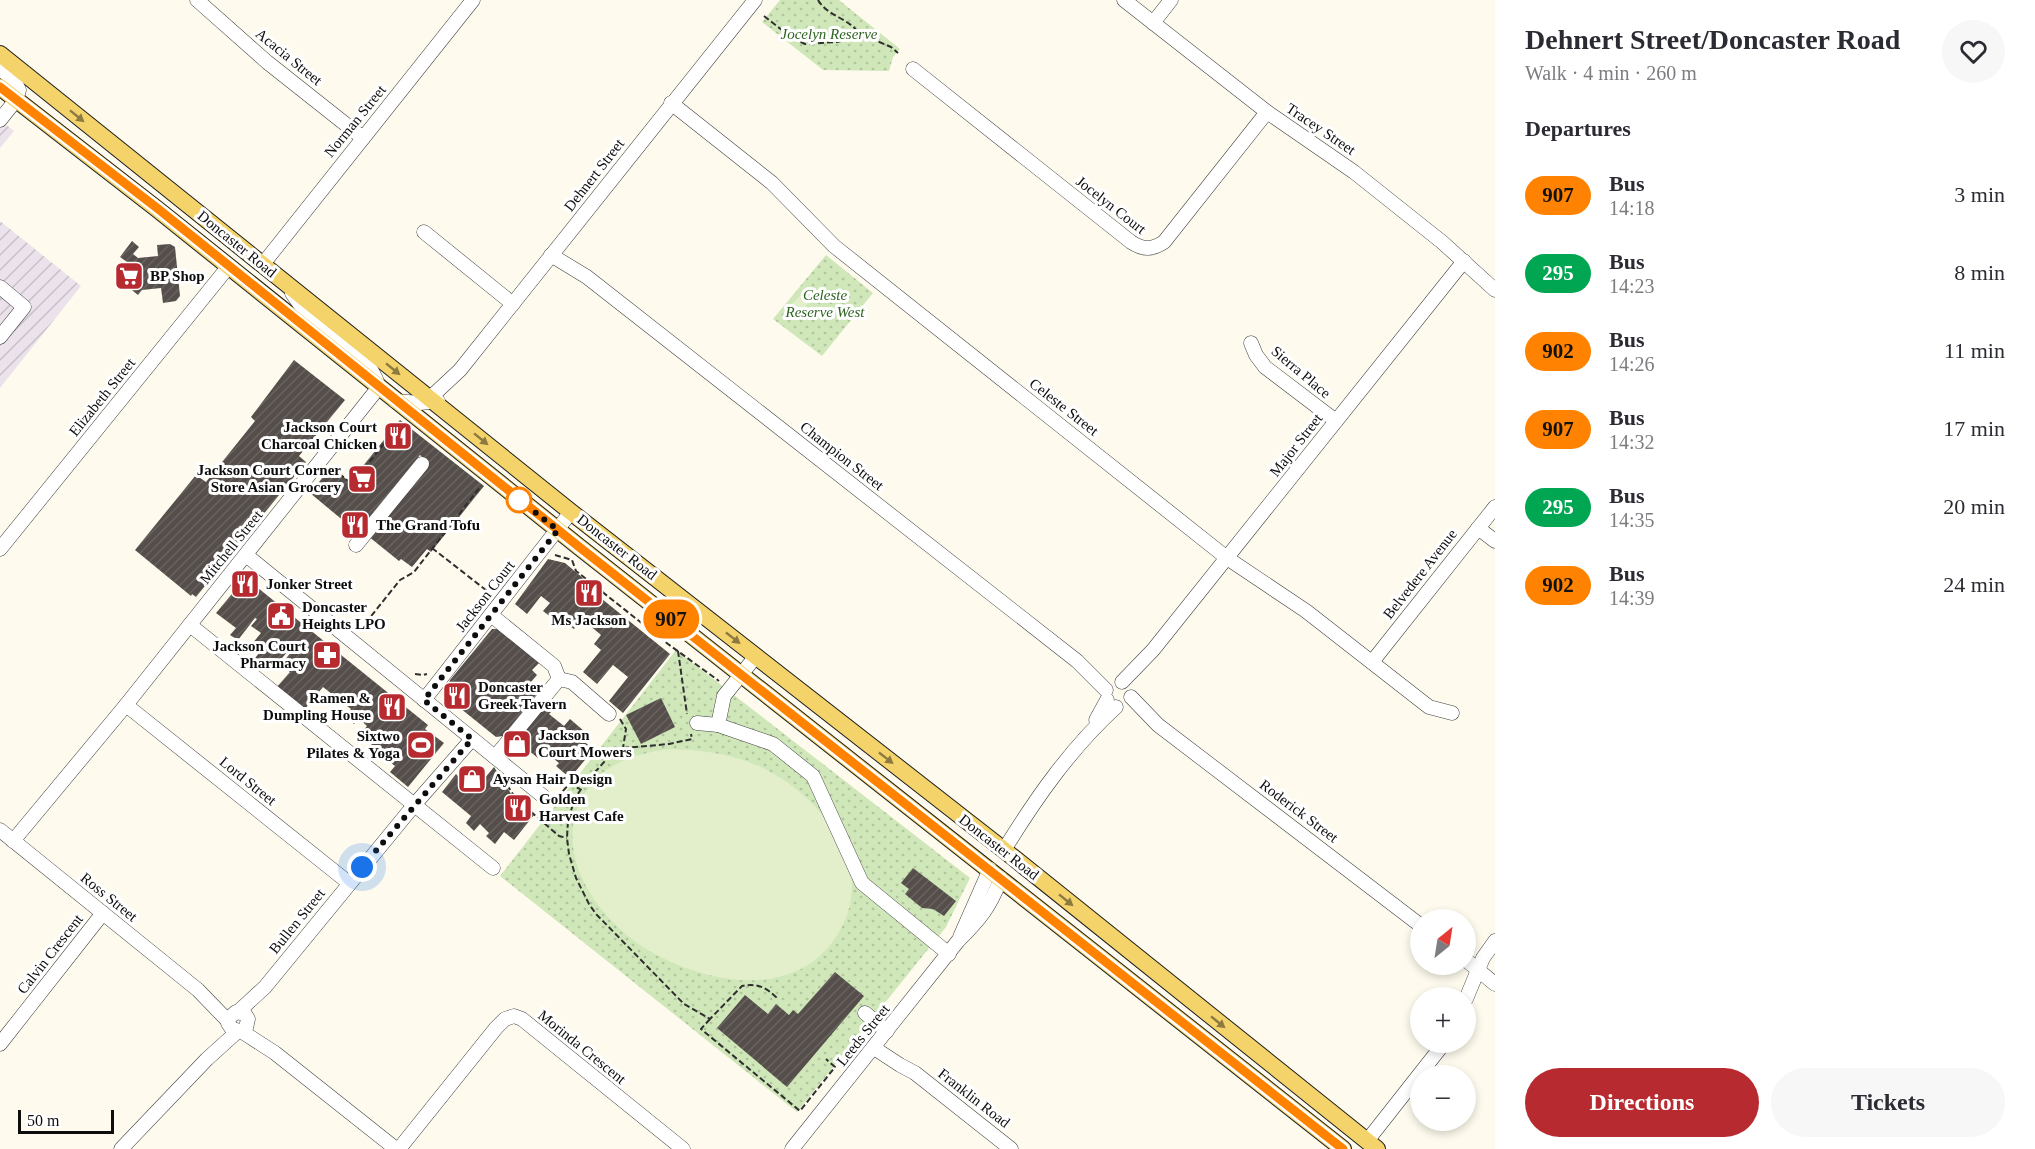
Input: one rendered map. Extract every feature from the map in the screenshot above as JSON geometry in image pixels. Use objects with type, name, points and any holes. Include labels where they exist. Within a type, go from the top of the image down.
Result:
[{"type":"main road","name":"Doncaster Road","points":[[0,54],[571,512],[1004,850],[1372,1145]]},
{"type":"main road","name":"Doncaster Road","points":[[0,87],[137,193],[395,401],[1343,1149]]},
{"type":"main road","points":[[56,99],[50,111],[53,115],[106,157],[137,193]]},
{"type":"main road","points":[[995,874],[1004,850]]},
{"type":"street","name":"Acacia Street","points":[[197,0],[267,62],[363,138]]},
{"type":"street","name":"Norman Street","points":[[263,264],[473,0]]},
{"type":"street","name":"Dehnert Street","points":[[433,400],[443,398],[460,370],[755,0]]},
{"type":"street","name":"Tracey Street","points":[[1124,0],[1267,112],[1354,172],[1464,261],[1495,290]]},
{"type":"street","points":[[1153,23],[1171,0]]},
{"type":"street","points":[[0,69],[18,85],[20,90],[16,100],[0,120]]},
{"type":"street","name":"Jocelyn Court","points":[[913,69],[1131,242],[1143,249],[1152,249],[1164,242],[1267,112]]},
{"type":"street","name":"Celeste Street","points":[[671,103],[772,183],[834,246],[1227,558],[1306,611],[1430,707],[1452,713]]},
{"type":"street","points":[[424,232],[513,304]]},
{"type":"street","name":"Champion Street","points":[[554,251],[574,261],[588,277],[1119,694]]},
{"type":"street","name":"Major Street","points":[[1004,850],[1035,799],[1464,261]]},
{"type":"street","name":"Elizabeth Street","points":[[0,549],[229,266]]},
{"type":"street","points":[[281,280],[306,313],[366,360],[379,387]]},
{"type":"street","points":[[0,287],[24,307],[0,337]]},
{"type":"street","name":"Sierra Place","points":[[1251,343],[1265,367],[1336,421]]},
{"type":"street","name":"Mitchell Street","points":[[13,841],[126,705],[379,387]]},
{"type":"street","points":[[395,401],[433,400]]},
{"type":"street","points":[[356,545],[422,464]]},
{"type":"street","name":"Belvedere Avenue","points":[[1371,662],[1495,507]]},
{"type":"street","name":"Jackson Court","points":[[424,700],[571,512]]},
{"type":"street","points":[[1478,528],[1495,541]]},
{"type":"street","points":[[246,555],[549,803]]},
{"type":"street","points":[[491,615],[554,666],[559,678]]},
{"type":"street","points":[[190,625],[492,868]]},
{"type":"street","points":[[718,726],[724,696],[756,656]]},
{"type":"street","points":[[559,678],[572,682],[609,714]]},
{"type":"street","points":[[495,757],[559,678]]},
{"type":"street","name":"Roderick Street","points":[[1119,694],[1410,916]]},
{"type":"street","name":"Lord Street","points":[[126,705],[349,883]]},
{"type":"street","points":[[692,724],[718,726],[773,744],[813,776],[862,883],[949,954]]},
{"type":"street","name":"Bullen Street","points":[[121,1149],[207,1059],[349,883],[472,739]]},
{"type":"street","name":"Ross Street","points":[[0,830],[392,1148]]},
{"type":"street","name":"Leeds Street","points":[[792,1149],[949,954],[995,874]]},
{"type":"street","name":"Calvin Crescent","points":[[0,1044],[103,913]]},
{"type":"street","points":[[1471,987],[1495,941]]},
{"type":"street","points":[[1478,970],[1495,984]]},
{"type":"street","name":"Franklin Road","points":[[865,1013],[900,1065],[915,1073],[1011,1149]]},
{"type":"street","name":"Morinda Crescent","points":[[392,1148],[496,1028],[505,1019],[514,1016],[522,1019],[684,1149]]},
{"type":"street","points":[[1372,1145],[1437,1053]]},
{"type":"path","points":[[818,0],[825,9],[853,27],[860,35],[898,52]]},
{"type":"path","points":[[764,16],[792,38],[805,44],[837,42],[860,35]]},
{"type":"path","points":[[329,465],[352,484],[401,423]]},
{"type":"path","points":[[351,641],[400,580],[414,572],[482,486]]},
{"type":"path","points":[[432,548],[501,602]]},
{"type":"path","points":[[554,555],[572,560],[576,571],[730,689]]},
{"type":"path","points":[[678,651],[683,699],[692,724],[692,739],[669,744],[623,748],[614,752],[575,798],[568,820],[567,838],[572,866],[585,898],[596,914],[684,1004],[710,1020]]},
{"type":"path","points":[[404,684],[411,674],[423,675],[435,670],[443,676]]},
{"type":"path","points":[[609,714],[620,719],[626,729],[623,748]]},
{"type":"path","points":[[541,820],[549,803],[569,784],[581,789]]},
{"type":"path","points":[[777,998],[758,985],[742,986],[701,1029],[800,1111],[835,1067],[826,1059]]},
{"type":"shaded area","points":[[0,120],[14,131],[0,148]]},
{"type":"shaded area","points":[[0,221],[81,286],[0,388]]},
{"type":"green space","name":"Jocelyn Reserve","points":[[780,0],[839,0],[900,49],[893,57],[889,71],[823,70],[762,22]]},
{"type":"green space","name":"Celeste Reserve West","points":[[826,255],[873,293],[822,356],[773,319]]},
{"type":"green space","points":[[801,295],[809,303],[798,314],[790,306]]},
{"type":"green space","points":[[676,650],[970,878],[946,927],[797,1112],[500,876]]},
{"type":"green space","points":[[670,749],[716,753],[760,766],[774,773],[807,798],[833,829],[849,864],[852,880],[851,896],[848,911],[834,940],[812,962],[789,974],[759,980],[729,979],[698,972],[669,961],[643,947],[608,917],[594,899],[582,879],[575,858],[572,836],[575,814],[585,793],[601,774],[622,761],[645,753]]},
{"type":"building","points":[[132,241],[139,247],[133,254],[138,258],[158,256],[157,245],[170,244],[175,247],[180,296],[176,301],[163,303],[161,288],[142,290],[138,295],[118,279],[118,274],[127,262],[120,257]]},
{"type":"building","points":[[294,360],[345,400],[299,456],[306,462],[196,597],[192,594],[191,596],[135,550],[196,475],[206,482],[255,421],[251,417]]},
{"type":"building","points":[[400,420],[484,486],[431,552],[427,549],[412,567],[401,559],[399,561],[368,536],[429,462],[420,455],[357,532],[310,493],[331,467],[350,482]]},
{"type":"building","points":[[548,559],[565,563],[584,579],[581,582],[670,654],[623,713],[609,701],[628,677],[613,665],[597,684],[583,672],[601,650],[594,644],[601,635],[582,619],[574,629],[564,622],[568,614],[562,622],[554,615],[552,618],[543,611],[550,603],[541,596],[527,614],[515,604]]},
{"type":"building","points":[[247,579],[428,725],[425,729],[444,743],[408,787],[390,772],[395,766],[377,752],[378,749],[359,736],[367,726],[358,718],[354,724],[345,716],[351,709],[323,687],[304,710],[276,688],[290,672],[281,665],[291,652],[289,650],[275,666],[268,661],[261,671],[251,663],[260,652],[251,645],[261,633],[251,626],[257,619],[255,618],[238,640],[230,635],[236,628],[216,613],[236,589],[232,586],[236,581]]},
{"type":"building","points":[[492,629],[500,629],[541,661],[532,670],[537,675],[530,683],[539,691],[503,736],[496,737],[445,696],[450,680]]},
{"type":"building","points":[[661,698],[675,727],[641,744],[626,715]]},
{"type":"building","points":[[544,704],[552,711],[549,714],[564,726],[570,719],[584,731],[579,738],[594,749],[570,778],[556,766],[559,763],[544,751],[538,758],[523,746],[521,749],[513,743]]},
{"type":"building","points":[[494,767],[515,800],[534,815],[514,840],[504,832],[495,844],[486,836],[489,833],[480,824],[474,831],[466,823],[471,816],[442,792],[456,774],[461,779],[477,776],[484,779]]},
{"type":"building","points":[[913,868],[956,901],[944,916],[933,909],[922,908],[905,894],[909,889],[901,883]]},
{"type":"building","points":[[835,972],[864,996],[787,1087],[717,1028],[745,995],[768,1014],[776,1004],[789,1015],[793,1010],[798,1014]]},
{"type":"bus line","name":"907","points":[[0,87],[157,208],[578,546],[1343,1149]]},
{"type":"place","name":"BP Shop","points":[[129,276]]},
{"type":"place","name":"Jackson Court Charcoal Chicken","points":[[398,436]]},
{"type":"place","name":"Jackson Court Corner Store Asian Grocery","points":[[362,479]]},
{"type":"place","name":"The Grand Tofu","points":[[355,525]]},
{"type":"place","name":"Jonker Street","points":[[245,584]]},
{"type":"place","name":"Ms Jackson","points":[[589,593]]},
{"type":"place","name":"Doncaster Heights LPO","points":[[281,616]]},
{"type":"place","name":"Jackson Court Pharmacy","points":[[327,655]]},
{"type":"place","name":"Doncaster Greek Tavern","points":[[457,696]]},
{"type":"place","name":"Ramen & Dumpling House","points":[[392,707]]},
{"type":"place","name":"Jackson Court Mowers","points":[[517,744]]},
{"type":"place","name":"Sixtwo Pilates & Yoga","points":[[421,745]]},
{"type":"place","name":"Aysan Hair Design","points":[[472,779]]},
{"type":"place","name":"Golden Harvest Cafe","points":[[518,808]]},
{"type":"route","points":[[362,867],[472,739],[424,700],[558,530],[519,500]]}]
